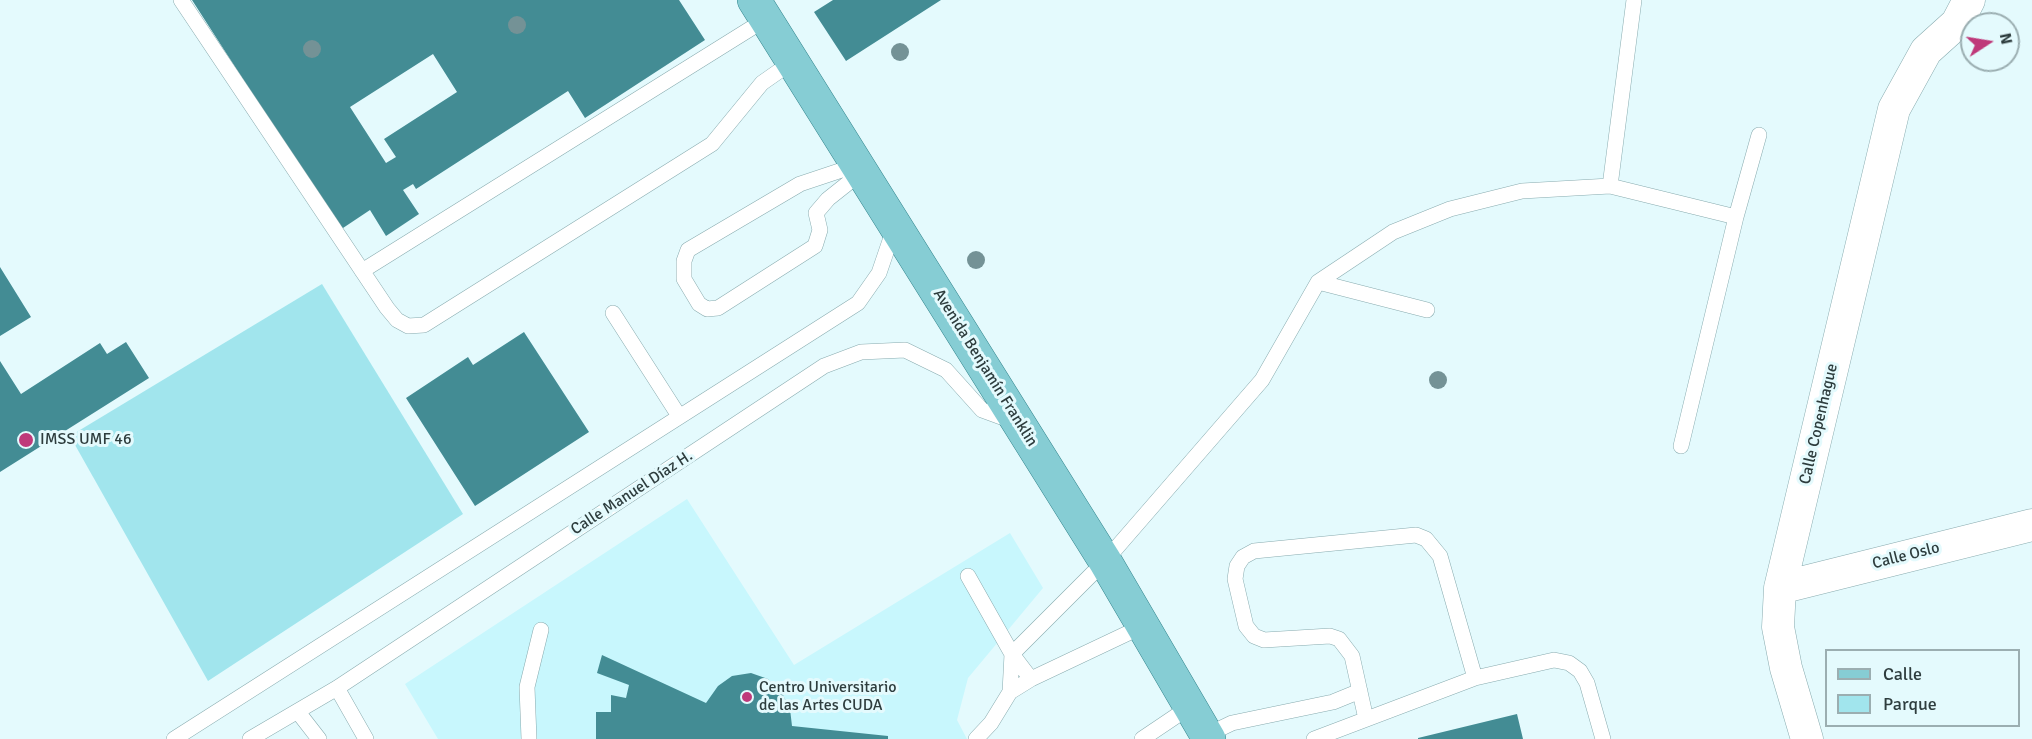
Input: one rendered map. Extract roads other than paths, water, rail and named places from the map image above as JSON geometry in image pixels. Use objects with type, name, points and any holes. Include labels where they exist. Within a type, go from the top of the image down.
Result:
[{"type":"main road","name":"Avenida Benjamín Franklin","points":[[760,10],[1105,561],[1208,737]]},
{"type":"street","name":"Calle Copenhague","points":[[1807,739],[1786,668],[1778,627],[1780,588],[1894,109],[1926,51],[1957,23],[1969,0]]},
{"type":"street","name":"Calle Oslo","points":[[1780,588],[2032,525]]},
{"type":"lane","points":[[181,0],[362,271],[397,320],[408,326],[424,325],[712,144],[762,83],[792,62]]},
{"type":"lane","points":[[1610,186],[1634,0]]},
{"type":"lane","points":[[362,271],[760,10]]},
{"type":"lane","points":[[1681,446],[1736,218],[1760,135]]},
{"type":"lane","points":[[860,168],[816,213],[820,231],[815,246],[808,252],[718,308],[707,309],[699,304],[684,279],[684,261],[688,250],[800,184],[860,168]]},
{"type":"lane","points":[[1010,692],[1012,654],[1105,561],[1262,380],[1318,282],[1393,232],[1450,209],[1522,191],[1610,186],[1736,218]]},
{"type":"lane","points":[[174,739],[191,735],[679,416],[858,303],[879,273],[896,225]]},
{"type":"lane","points":[[1318,282],[1426,310]]},
{"type":"lane","points":[[613,313],[679,416]]},
{"type":"lane","name":"Calle Manuel Díaz H.","points":[[250,739],[337,688],[824,366],[861,352],[905,350],[946,370],[982,410],[1020,424]]},
{"type":"lane","points":[[1366,719],[1352,656],[1339,639],[1330,636],[1279,641],[1254,636],[1246,626],[1235,579],[1237,566],[1243,556],[1254,551],[1416,535],[1426,539],[1440,556],[1475,678]]},
{"type":"lane","points":[[968,576],[1012,654],[1031,679]]},
{"type":"lane","points":[[976,739],[991,723],[1010,692],[1031,679],[1143,626]]},
{"type":"lane","points":[[529,739],[527,687],[542,630]]},
{"type":"lane","points":[[1314,739],[1475,678],[1554,660],[1569,663],[1580,671],[1587,683],[1603,739]]},
{"type":"lane","points":[[337,688],[362,738]]},
{"type":"lane","points":[[1208,737],[1232,723],[1333,702],[1360,691]]},
{"type":"lane","points":[[1142,739],[1191,706]]},
{"type":"lane","points":[[298,712],[320,739]]},
{"type":"place","name":"IMSS UMF 46","points":[[26,440]]},
{"type":"place","name":"Centro Universitario de las Artes CUDA","points":[[747,697]]}]
